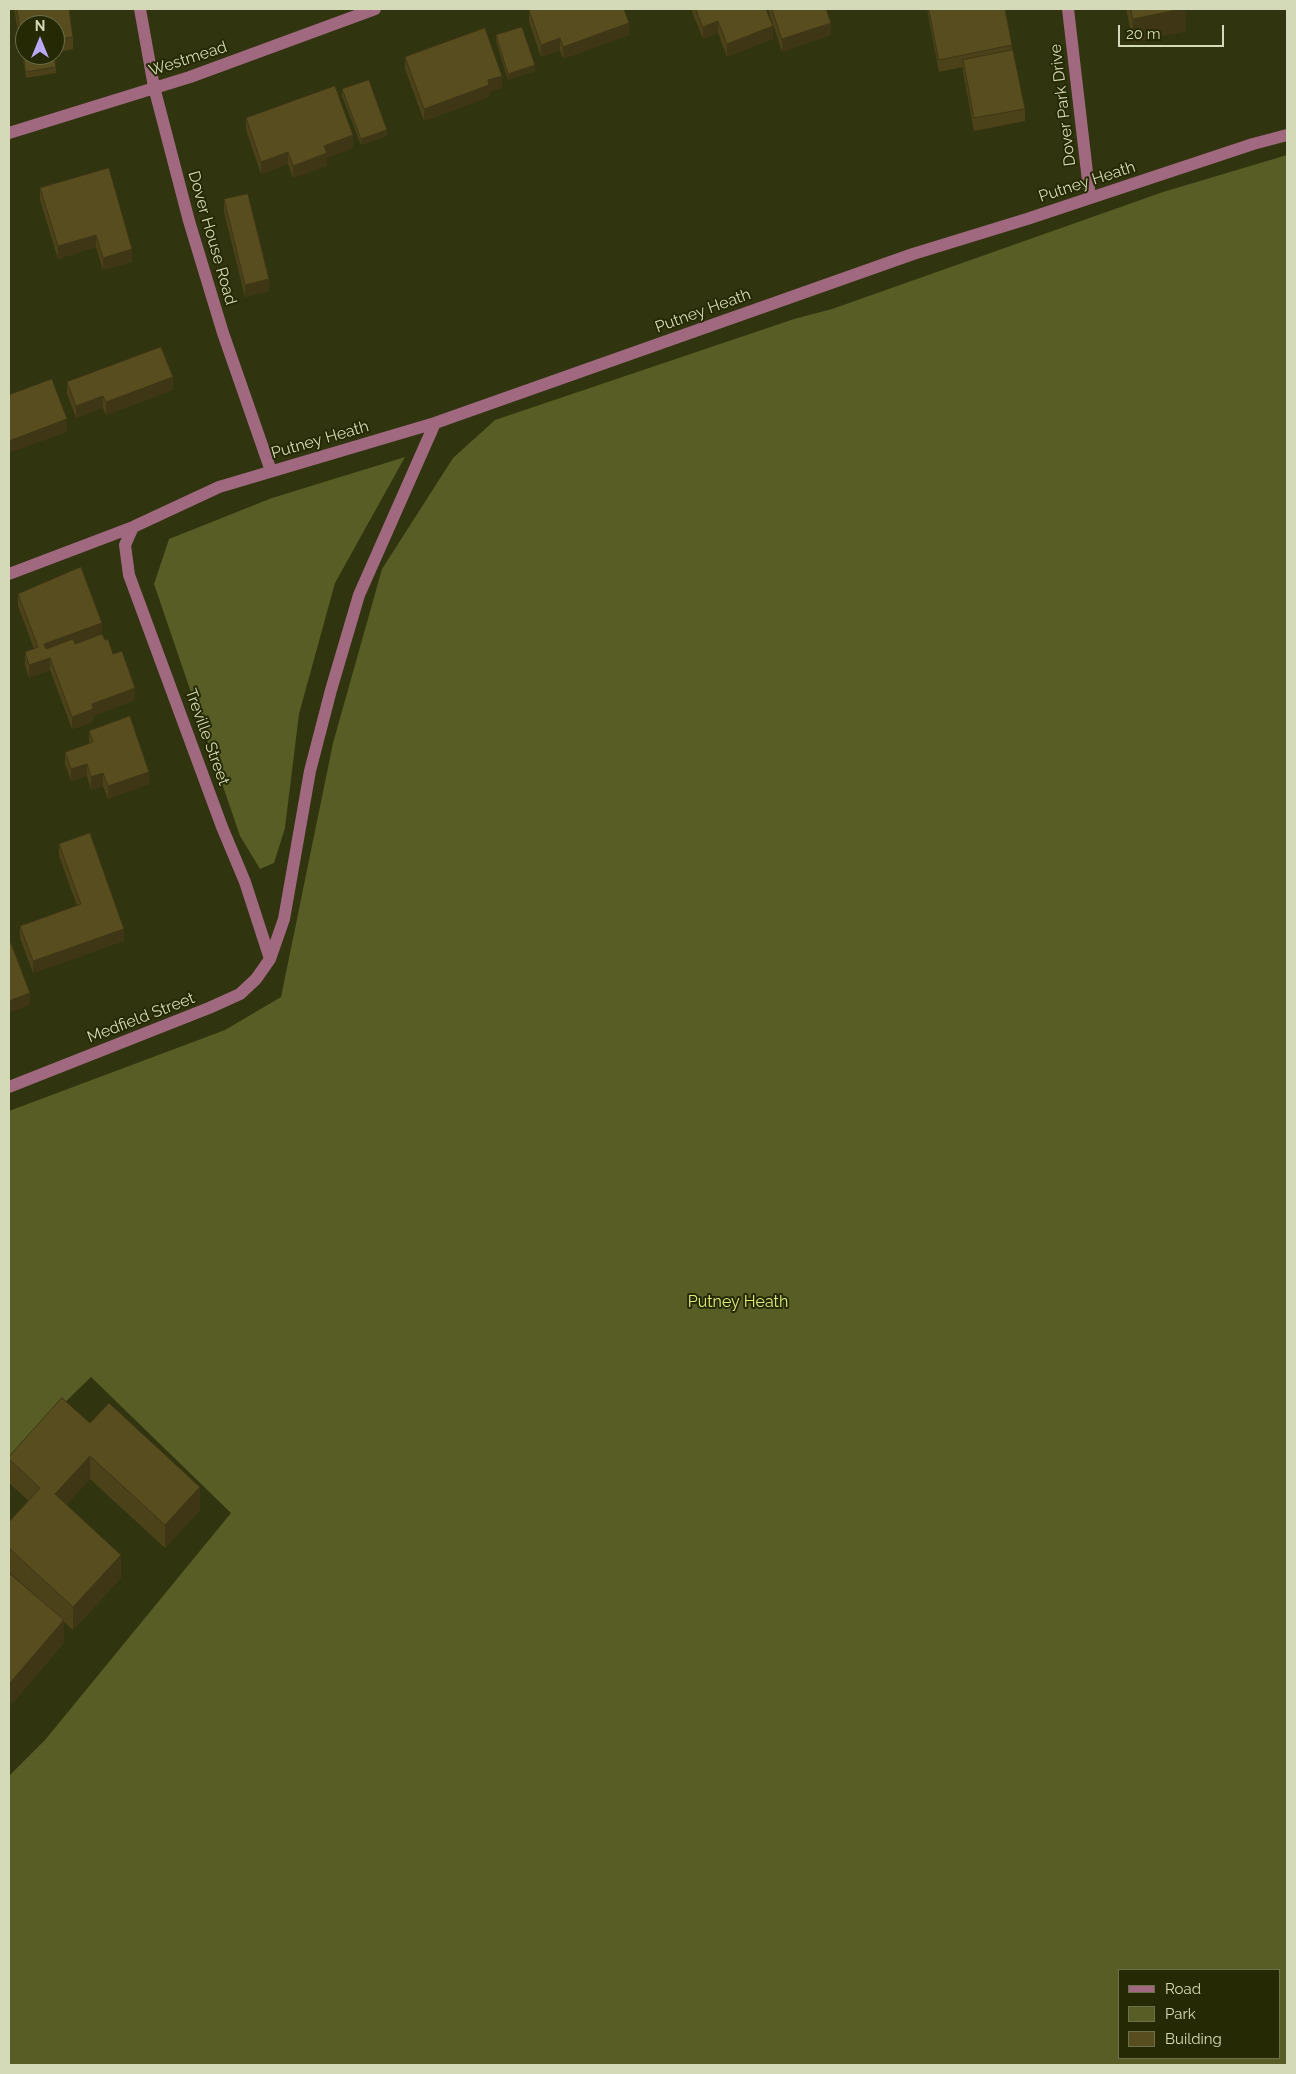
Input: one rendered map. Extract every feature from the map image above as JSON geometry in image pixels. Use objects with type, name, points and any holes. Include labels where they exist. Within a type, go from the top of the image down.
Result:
[{"type":"street","name":"Dover House Road","points":[[140,9],[154,87],[189,221],[217,315],[271,471]]},
{"type":"street","name":"Westmead","points":[[9,133],[190,77],[375,9]]},
{"type":"street","name":"Dover Park Drive","points":[[1068,9],[1090,198]]},
{"type":"street","name":"Putney Heath","points":[[9,574],[133,527],[219,487],[435,423],[913,254],[1253,144],[1287,135]]},
{"type":"street","name":"Medfield Street","points":[[9,1087],[240,994],[256,979],[270,959],[284,919],[310,771],[359,595],[435,423]]},
{"type":"street","name":"Treville Street","points":[[133,527],[125,545],[129,575],[222,827],[245,882],[270,959]]},
{"type":"green space","name":"Putney Heath","points":[[1287,155],[1287,2065],[9,2065],[9,1776],[45,1740],[231,1513],[91,1377],[9,1457],[9,1111],[225,1030],[281,997],[333,743],[382,569],[453,458],[495,420],[794,319],[832,309],[1163,192]]},
{"type":"green space","points":[[405,457],[335,583],[299,714],[285,828],[274,863],[260,869],[240,836],[154,584],[169,539],[272,498]]},
{"type":"building","points":[[17,9],[69,9],[73,37],[65,38],[65,15],[18,15]]},
{"type":"building","points":[[624,9],[629,23],[563,47],[560,38],[541,45],[529,10]]},
{"type":"building","points":[[696,9],[766,9],[773,26],[727,44],[718,21],[703,27]]},
{"type":"building","points":[[772,9],[826,9],[831,23],[782,39]]},
{"type":"building","points":[[929,9],[1005,9],[1012,45],[939,60]]},
{"type":"building","points":[[1131,9],[1182,9],[1133,19]]},
{"type":"building","points":[[522,27],[535,65],[508,74],[496,35]]},
{"type":"building","points":[[485,28],[502,76],[488,80],[489,85],[424,109],[405,57]]},
{"type":"building","points":[[1013,50],[1025,109],[974,118],[963,60]]},
{"type":"building","points":[[25,65],[56,65],[56,67],[26,72]]},
{"type":"building","points":[[369,80],[387,130],[361,139],[342,89]]},
{"type":"building","points":[[335,86],[353,135],[324,146],[327,153],[293,166],[288,152],[261,162],[246,118]]},
{"type":"building","points":[[109,168],[132,249],[103,258],[96,235],[58,246],[40,188]]},
{"type":"building","points":[[248,194],[269,279],[245,285],[224,199]]},
{"type":"building","points":[[161,347],[173,377],[106,402],[103,396],[76,406],[67,382]]},
{"type":"building","points":[[52,379],[67,419],[9,441],[9,395]]},
{"type":"building","points":[[81,567],[102,623],[44,644],[46,649],[73,639],[75,644],[102,634],[105,640],[108,639],[113,654],[122,651],[135,688],[92,704],[93,709],[72,717],[50,658],[29,665],[25,652],[38,647],[18,594]]},
{"type":"building","points":[[130,716],[149,772],[108,786],[103,773],[91,777],[87,764],[71,769],[65,752],[93,742],[89,731]]},
{"type":"building","points":[[90,833],[124,929],[33,961],[20,926],[81,904],[59,844]]},
{"type":"building","points":[[11,943],[30,993],[9,1001],[9,944]]},
{"type":"building","points":[[62,1398],[90,1423],[109,1403],[200,1487],[165,1525],[90,1456],[55,1494],[121,1555],[73,1607],[9,1548],[9,1522],[40,1488],[9,1457]]},
{"type":"building","points":[[9,1573],[64,1620],[9,1684]]}]
